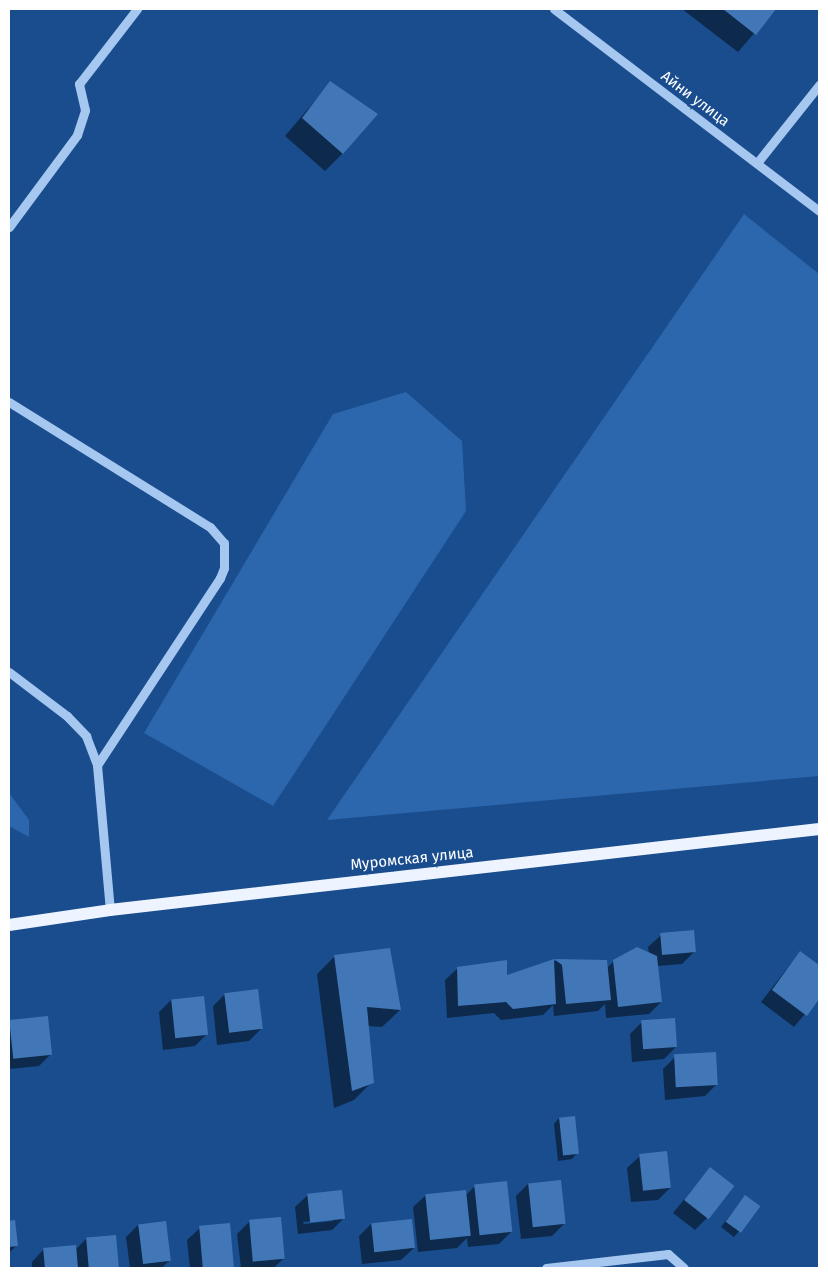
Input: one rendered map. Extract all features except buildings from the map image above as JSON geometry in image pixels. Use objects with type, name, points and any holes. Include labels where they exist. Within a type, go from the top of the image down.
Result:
[{"type":"main road","name":"Муромская улица","points":[[9,925],[110,910],[819,829]]},
{"type":"street","points":[[9,227],[77,135],[84,110],[80,84],[137,9]]},
{"type":"street","name":"Айни улица","points":[[554,9],[819,211]]},
{"type":"street","points":[[757,163],[819,85]]},
{"type":"street","points":[[9,402],[210,526],[224,543],[224,568],[220,578],[97,765]]},
{"type":"street","points":[[9,672],[67,716],[86,736],[97,765],[110,910]]},
{"type":"street","points":[[546,1268],[668,1254],[684,1268]]},
{"type":"shaded area","points":[[744,214],[819,274],[819,776],[327,820]]},
{"type":"shaded area","points":[[406,392],[462,441],[466,511],[273,806],[144,733],[333,414]]},
{"type":"shaded area","points":[[9,793],[29,820],[29,837],[9,826]]}]
